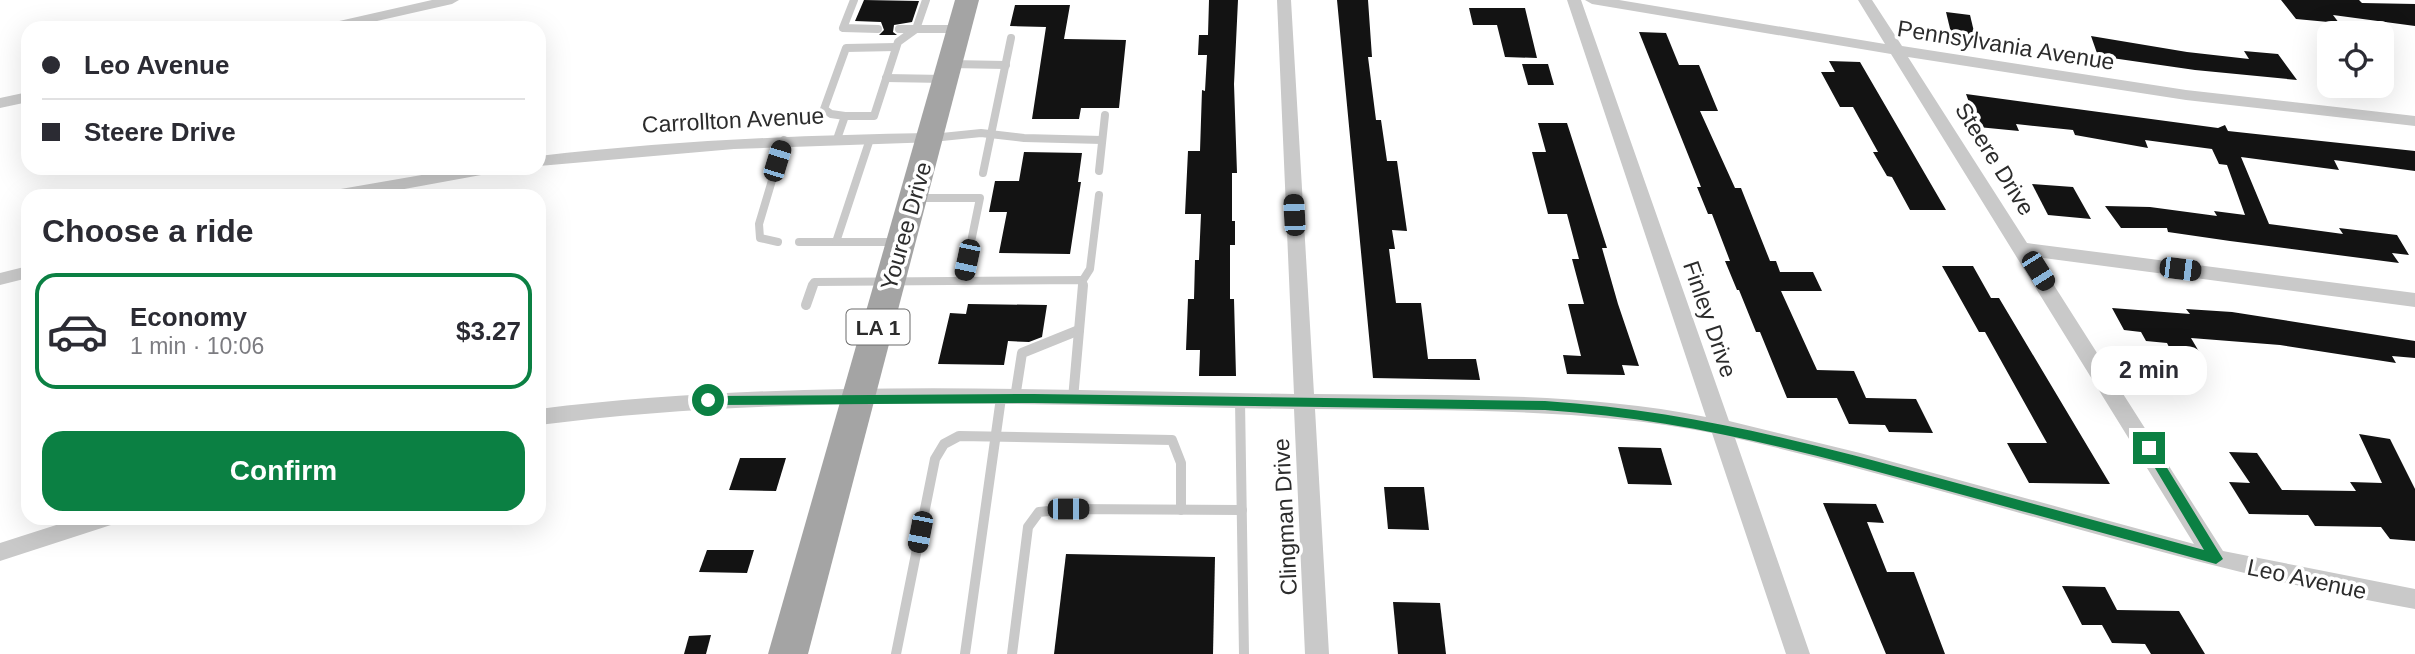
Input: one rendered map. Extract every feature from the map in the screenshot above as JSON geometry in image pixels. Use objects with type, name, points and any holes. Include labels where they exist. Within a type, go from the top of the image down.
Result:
[{"type":"main road","name":"Youree Drive","points":[[788,654],[963,15]]},
{"type":"street","points":[[358,21],[452,0]]},
{"type":"street","name":"Clingman Drive","points":[[1284,0],[1317,654]]},
{"type":"street","name":"Finley Drive","points":[[1574,0],[1798,654]]},
{"type":"street","name":"Pennsylvania Avenue","points":[[1592,0],[1897,51],[2186,95],[2415,121]]},
{"type":"street","name":"Steere Drive","points":[[1866,0],[2216,559]]},
{"type":"street","points":[[0,103],[21,98]]},
{"type":"street","name":"Carrollton Avenue","points":[[546,160],[621,151],[784,140],[930,138]]},
{"type":"street","points":[[374,189],[453,175]]},
{"type":"street","points":[[2024,249],[2415,300]]},
{"type":"street","points":[[0,279],[21,274]]},
{"type":"street","name":"Leo Avenue","points":[[546,416],[683,401],[858,398],[1545,405],[1617,410],[1721,427],[1796,444],[2216,559],[2348,589],[2415,599]]},
{"type":"street","points":[[0,552],[84,525]]},
{"type":"lane","points":[[854,0],[843,29],[876,29]]},
{"type":"lane","points":[[896,47],[846,48],[824,109],[831,114],[845,116],[874,116],[898,42],[916,29],[926,0]]},
{"type":"lane","points":[[901,29],[916,29],[963,15]]},
{"type":"lane","points":[[983,173],[1011,38]]},
{"type":"lane","points":[[886,78],[1006,65]]},
{"type":"lane","points":[[837,139],[845,116]]},
{"type":"lane","points":[[1099,170],[1105,116]]},
{"type":"lane","points":[[930,138],[962,133],[1102,140]]},
{"type":"lane","points":[[836,242],[870,139]]},
{"type":"lane","points":[[777,246],[760,238],[759,224],[784,140]]},
{"type":"lane","points":[[1073,399],[1083,281],[1090,269],[1099,195]]},
{"type":"lane","points":[[914,198],[980,198],[963,281]]},
{"type":"lane","points":[[798,246],[818,242],[901,242]]},
{"type":"lane","points":[[806,305],[814,282],[1083,281]]},
{"type":"lane","points":[[965,654],[996,436],[1022,354],[1079,330]]},
{"type":"lane","points":[[1240,401],[1244,654]]},
{"type":"lane","points":[[896,654],[935,459],[949,439],[960,436],[996,436],[1172,440],[1179,446],[1181,510]]},
{"type":"lane","points":[[1012,654],[1028,527],[1033,515],[1042,510],[1068,509],[1242,510]]},
{"type":"building","points":[[864,0],[919,1],[912,22],[894,25],[893,32],[897,35],[879,35],[884,30],[881,22],[855,21]]},
{"type":"building","points":[[1209,0],[1238,0],[1234,84],[1237,173],[1232,173],[1235,245],[1230,245],[1230,299],[1234,299],[1236,376],[1199,376],[1200,350],[1186,350],[1188,299],[1194,299],[1195,260],[1199,260],[1201,214],[1185,214],[1188,151],[1200,151],[1202,90],[1205,91],[1207,55],[1198,55],[1199,35],[1208,35]]},
{"type":"building","points":[[1337,0],[1368,0],[1372,57],[1368,57],[1376,120],[1381,120],[1387,161],[1397,161],[1407,231],[1392,230],[1395,249],[1389,249],[1396,303],[1421,303],[1428,359],[1476,359],[1480,380],[1373,378]]},
{"type":"building","points":[[2281,0],[2359,0],[2362,3],[2415,4],[2415,26],[2394,23],[2394,21],[2333,15],[2338,21],[2296,19]]},
{"type":"building","points":[[1015,5],[1070,5],[1064,39],[1126,40],[1119,108],[1081,108],[1079,119],[1032,119],[1046,27],[1010,26]]},
{"type":"building","points":[[1469,8],[1525,8],[1537,58],[1505,57],[1497,25],[1473,25]]},
{"type":"building","points":[[1946,12],[1970,15],[1976,40],[1952,37]]},
{"type":"building","points":[[1639,32],[1666,33],[1679,65],[1699,65],[1718,111],[1700,111],[1735,188],[1741,188],[1770,261],[1776,261],[1780,272],[1813,272],[1822,291],[1781,291],[1817,370],[1854,371],[1866,398],[1916,399],[1933,433],[1889,432],[1885,425],[1849,424],[1837,398],[1787,398],[1760,332],[1756,332],[1725,261],[1730,261],[1712,214],[1708,214],[1697,187],[1701,187]]},
{"type":"building","points":[[2091,36],[2249,59],[2244,51],[2278,54],[2297,80],[2195,70],[2098,56]]},
{"type":"building","points":[[1829,61],[1860,62],[1946,210],[1910,210],[1892,177],[1887,176],[1873,152],[1878,152],[1853,107],[1840,107],[1821,72],[1835,72]]},
{"type":"building","points":[[1522,64],[1548,64],[1554,85],[1528,85]]},
{"type":"building","points":[[1966,94],[2218,128],[2225,125],[2228,131],[2415,151],[2415,171],[2334,160],[2339,170],[2241,157],[2269,224],[2343,234],[2339,228],[2397,235],[2409,255],[2392,253],[2399,263],[2168,232],[2167,228],[2121,228],[2105,206],[2150,207],[2217,216],[2214,211],[2245,215],[2227,165],[2219,164],[2212,149],[2145,140],[2148,148],[2075,135],[2073,130],[2016,124],[2019,131],[1978,127]]},
{"type":"building","points":[[1538,123],[1567,123],[1607,248],[1602,248],[1639,366],[1622,365],[1625,375],[1567,374],[1563,355],[1581,356],[1568,304],[1584,304],[1572,259],[1579,259],[1567,214],[1548,214],[1532,152],[1546,152]]},
{"type":"building","points":[[1024,152],[1082,153],[1078,182],[1081,182],[1070,254],[999,253],[1007,212],[989,212],[995,181],[1019,181]]},
{"type":"building","points":[[2032,184],[2073,187],[2091,219],[2048,215]]},
{"type":"building","points":[[1942,266],[1973,266],[1991,298],[1999,298],[2110,484],[2029,483],[2007,443],[2047,443],[1985,332],[1979,332]]},
{"type":"building","points":[[968,304],[1047,305],[1042,337],[1029,342],[1008,341],[1004,365],[938,364],[950,313],[966,314]]},
{"type":"building","points":[[2112,308],[2190,314],[2186,309],[2232,312],[2415,341],[2415,358],[2392,356],[2396,363],[2280,345],[2191,338],[2201,355],[2172,353],[2167,343],[2146,341],[2141,332],[2124,330]]},
{"type":"building","points":[[2359,434],[2390,439],[2415,489],[2415,541],[2390,539],[2381,527],[2315,526],[2308,515],[2249,514],[2229,482],[2250,483],[2229,452],[2257,453],[2282,490],[2356,491],[2350,482],[2382,483]]},
{"type":"building","points":[[1618,447],[1661,448],[1672,485],[1628,484]]},
{"type":"building","points":[[740,458],[786,458],[776,491],[729,490]]},
{"type":"building","points":[[1384,487],[1424,487],[1429,530],[1388,529]]},
{"type":"building","points":[[1823,503],[1876,504],[1884,523],[1867,522],[1887,572],[1914,572],[1945,654],[1886,654]]},
{"type":"building","points":[[707,550],[754,550],[747,573],[699,572]]},
{"type":"building","points":[[1066,554],[1215,557],[1213,654],[1054,654]]},
{"type":"building","points":[[2062,586],[2105,587],[2117,610],[2179,611],[2205,654],[2151,654],[2145,644],[2112,643],[2102,625],[2082,625]]},
{"type":"building","points":[[1393,602],[1440,603],[1446,654],[1398,654]]},
{"type":"building","points":[[711,635],[706,654],[684,654],[689,636]]},
{"type":"route","points":[[708,400],[1034,399],[1545,405],[1617,410],[1721,427],[1796,444],[2216,559],[2149,448]]}]
